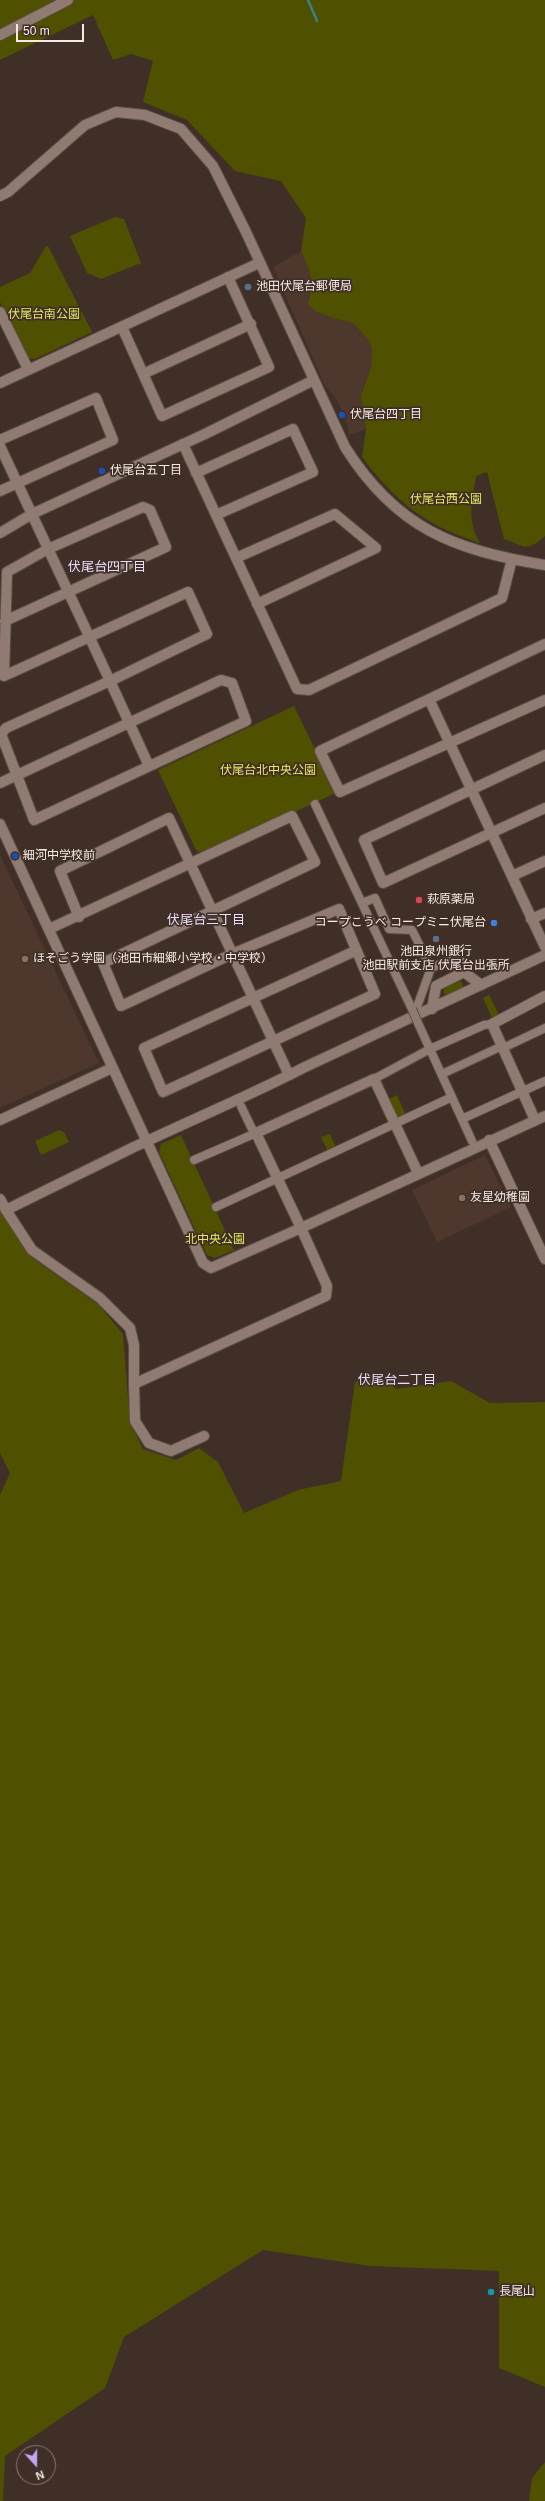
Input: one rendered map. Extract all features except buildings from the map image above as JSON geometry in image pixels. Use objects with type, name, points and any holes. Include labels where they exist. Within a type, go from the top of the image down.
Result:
[{"type":"street","points":[[0,35],[68,0]]},
{"type":"street","points":[[0,196],[8,192],[85,125],[116,112],[145,116],[180,129],[213,166],[260,262],[344,447],[358,469],[396,510],[430,532],[478,551],[545,565]]},
{"type":"street","points":[[0,384],[28,369],[122,327],[260,262]]},
{"type":"street","points":[[122,327],[162,416],[269,367],[251,324],[228,277]]},
{"type":"street","points":[[0,312],[4,331],[28,369]]},
{"type":"street","points":[[143,374],[251,324]]},
{"type":"street","points":[[0,533],[32,514],[183,444],[314,380]]},
{"type":"street","points":[[0,440],[96,398],[113,440],[0,491]]},
{"type":"street","points":[[196,473],[293,429],[313,472],[216,515]]},
{"type":"street","points":[[183,444],[297,689],[309,690],[502,598],[512,559]]},
{"type":"street","points":[[0,446],[149,766]]},
{"type":"street","points":[[0,783],[15,776],[129,723],[221,680],[232,683],[246,720],[34,820],[15,776],[1,734],[6,728],[110,681],[207,634],[188,592],[4,676],[5,621],[7,572],[48,549],[143,507],[150,510],[166,547],[5,621]]},
{"type":"street","points":[[236,558],[335,514],[376,548],[257,604]]},
{"type":"street","points":[[545,644],[320,751],[340,792],[448,742],[545,700]]},
{"type":"street","points":[[429,699],[448,742],[493,832],[531,919],[545,947]]},
{"type":"street","points":[[545,755],[364,840],[383,883],[545,808]]},
{"type":"street","points":[[315,804],[414,1008],[418,1023],[472,1141]]},
{"type":"street","points":[[49,929],[79,917],[292,816],[315,862],[103,963],[121,1006],[232,954],[338,909],[355,951],[376,994],[163,1092],[144,1048],[252,997],[355,951]]},
{"type":"street","points":[[79,917],[60,871],[169,818],[288,1075]]},
{"type":"street","points":[[0,824],[202,1263],[211,1268],[301,1228],[489,1140],[545,1116]]},
{"type":"street","points":[[512,876],[545,861]]},
{"type":"street","points":[[362,902],[375,898],[389,930],[412,930],[431,968]]},
{"type":"street","points":[[531,919],[545,912]]},
{"type":"street","points":[[6,1210],[288,1075],[545,956]]},
{"type":"street","points":[[414,1008],[431,968],[455,958],[467,964]]},
{"type":"street","points":[[432,1009],[436,986],[464,972],[481,986]]},
{"type":"street","points":[[194,1160],[374,1079],[430,1049],[484,1025],[492,1024],[545,996]]},
{"type":"street","points":[[492,1024],[535,1120]]},
{"type":"street","points":[[442,1074],[545,1028]]},
{"type":"street","points":[[0,1120],[112,1068]]},
{"type":"street","points":[[374,1079],[418,1173]]},
{"type":"street","points":[[462,1119],[545,1081]]},
{"type":"street","points":[[216,1207],[452,1097]]},
{"type":"street","points":[[134,1384],[326,1296],[327,1286],[278,1179],[241,1106]]},
{"type":"street","points":[[489,1140],[545,1259]]},
{"type":"street","points":[[0,1199],[32,1250],[100,1298],[130,1328],[134,1345],[135,1421],[149,1443],[171,1450],[204,1436]]},
{"type":"shaded area","points":[[301,251],[310,272],[311,288],[308,300],[315,311],[353,323],[367,338],[372,349],[371,367],[361,396],[366,429],[349,435],[346,420],[337,400],[325,386],[273,267]]},
{"type":"shaded area","name":"ほそごう学園（池田市細郷小学校・中学校）","points":[[0,855],[99,1063],[0,1108]]},
{"type":"shaded area","name":"友星幼稚園","points":[[485,1155],[511,1207],[437,1242],[412,1190]]},
{"type":"green space","name":"伏尾台⻄公園","points":[[0,0],[545,0],[545,536],[534,545],[529,546],[521,546],[504,539],[487,472],[476,476],[471,510],[473,526],[480,543],[444,529],[428,520],[400,500],[362,457],[366,429],[361,396],[371,367],[372,349],[367,338],[353,323],[333,318],[315,311],[308,304],[311,288],[310,272],[301,251],[306,218],[281,181],[235,171],[187,120],[143,102],[153,61],[131,54],[113,60],[93,15],[0,60]]},
{"type":"green space","points":[[115,217],[124,219],[141,263],[101,279],[87,273],[70,236]]},
{"type":"green space","name":"伏尾台南公園","points":[[46,246],[48,246],[92,332],[35,359],[27,358],[0,302],[0,287],[30,273]]},
{"type":"green space","name":"伏尾台北中央公園","points":[[294,706],[336,793],[203,854],[196,850],[158,770]]},
{"type":"green space","points":[[458,981],[462,982],[463,988],[448,995],[444,994],[444,987]]},
{"type":"green space","points":[[489,995],[499,1015],[492,1018],[483,998]]},
{"type":"green space","points":[[397,1095],[406,1116],[399,1119],[389,1099]]},
{"type":"green space","points":[[59,1130],[64,1132],[69,1142],[41,1155],[35,1141]]},
{"type":"green space","points":[[330,1134],[336,1148],[328,1152],[321,1137]]},
{"type":"green space","name":"北中央公園","points":[[181,1135],[234,1250],[215,1258],[207,1255],[159,1152],[161,1144]]},
{"type":"green space","points":[[0,1210],[31,1257],[99,1305],[123,1334],[130,1423],[143,1449],[176,1460],[199,1448],[218,1462],[244,1513],[298,1490],[341,1481],[355,1382],[381,1372],[396,1389],[451,1381],[490,1403],[545,1402],[545,2387],[499,2368],[499,2271],[370,2266],[263,2250],[124,2337],[105,2388],[21,2445],[16,2445],[16,2449],[5,2456],[3,2501],[0,2501],[0,1495],[10,1473],[0,1453]]},
{"type":"green space","points":[[545,2462],[545,2501],[529,2501],[532,2478]]},
{"type":"waterway","points":[[308,0],[317,21]]},
{"type":"place","name":"池田伏尾台郵便局","points":[[248,287]]},
{"type":"place","name":"伏尾台四丁目","points":[[342,415]]},
{"type":"place","name":"伏尾台五丁目","points":[[102,471]]},
{"type":"place","name":"細河中学校前","points":[[15,856]]},
{"type":"place","name":"萩原薬局","points":[[419,900]]},
{"type":"place","name":"コープこうべ コープミニ伏尾台","points":[[494,923]]},
{"type":"place","name":"池田泉州銀行 池田駅前支店 伏尾台出張所","points":[[436,939]]},
{"type":"place","name":"ほそごう学園（池田市細郷小学校・中学校）","points":[[25,959]]},
{"type":"place","name":"友星幼稚園","points":[[462,1198]]},
{"type":"place","name":"長尾山","points":[[491,2292]]},
{"type":"district","name":"伏尾台四丁目","points":[[107,567]]},
{"type":"district","name":"伏尾台三丁目","points":[[206,920]]},
{"type":"district","name":"伏尾台二丁目","points":[[397,1380]]}]
